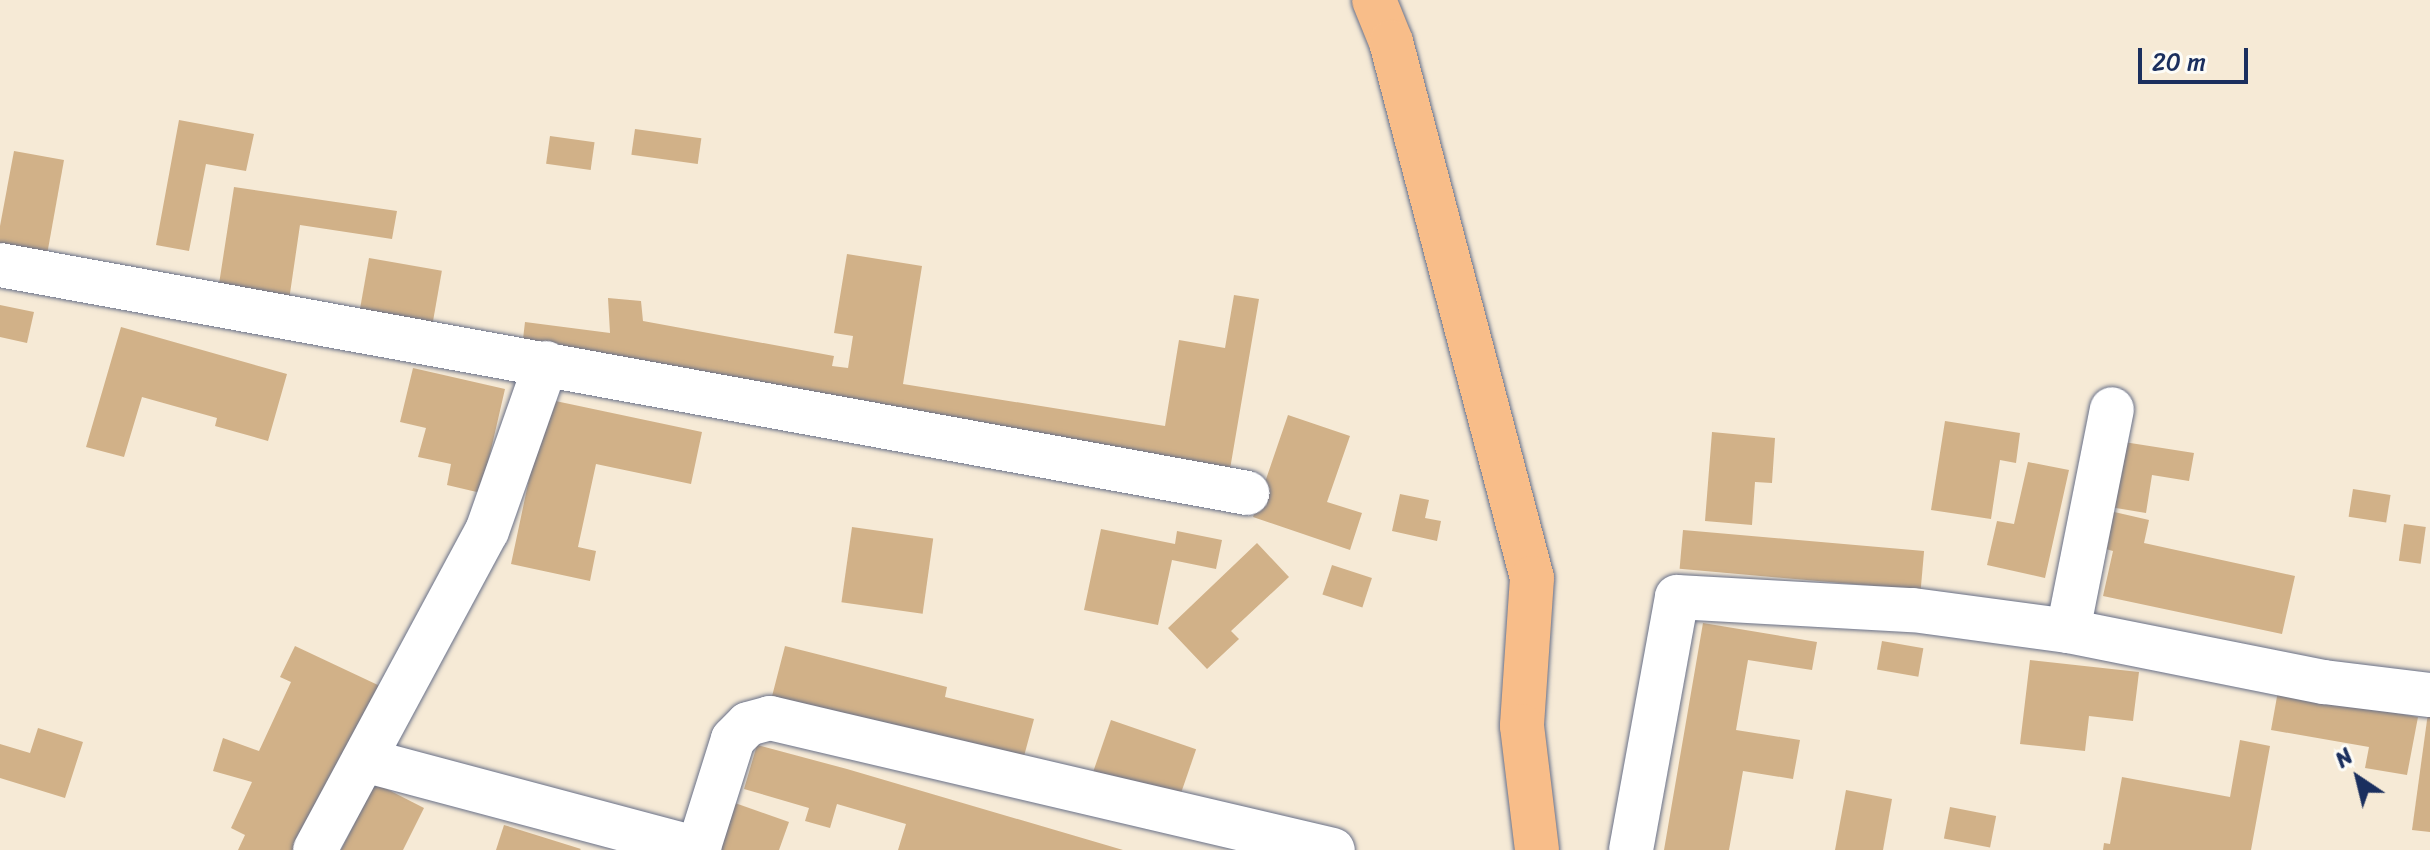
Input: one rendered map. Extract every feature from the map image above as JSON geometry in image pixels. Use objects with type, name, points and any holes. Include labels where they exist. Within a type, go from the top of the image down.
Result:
[{"type":"main road","points":[[1374,0],[1391,42],[1532,578],[1522,726],[1537,850]]},
{"type":"street","points":[[0,265],[1247,493]]},
{"type":"street","points":[[315,850],[487,531],[546,363]]},
{"type":"street","points":[[2068,631],[2112,409]]},
{"type":"street","points":[[1631,850],[1677,597],[1913,610],[2068,631],[2324,682],[2430,695]]},
{"type":"street","points":[[364,760],[699,850],[733,739],[748,724],[770,718],[1333,850]]},
{"type":"building","points":[[179,120],[254,134],[246,171],[206,164],[189,251],[156,245]]},
{"type":"building","points":[[635,129],[701,138],[698,164],[631,155]]},
{"type":"building","points":[[550,136],[595,142],[591,170],[546,164]]},
{"type":"building","points":[[14,151],[64,160],[45,266],[0,258],[0,226]]},
{"type":"building","points":[[234,187],[397,211],[392,239],[300,225],[288,307],[217,297]]},
{"type":"building","points":[[847,254],[922,266],[903,384],[1165,426],[1179,340],[1225,348],[1234,295],[1259,299],[1229,475],[521,356],[525,322],[610,333],[608,298],[641,301],[643,321],[834,356],[832,366],[848,368],[853,336],[834,333]]},
{"type":"building","points":[[369,258],[442,271],[431,330],[359,317]]},
{"type":"building","points":[[0,305],[34,312],[27,343],[0,337]]},
{"type":"building","points":[[121,327],[287,374],[268,441],[215,426],[217,418],[142,397],[124,457],[86,447]]},
{"type":"building","points":[[413,368],[505,389],[481,493],[447,485],[451,464],[418,457],[426,428],[400,422]]},
{"type":"building","points":[[546,399],[702,432],[691,484],[596,464],[578,547],[596,551],[590,581],[511,564]]},
{"type":"building","points":[[1288,415],[1350,436],[1327,502],[1362,513],[1350,550],[1253,517]]},
{"type":"building","points":[[1945,421],[2020,433],[2016,463],[2000,460],[1991,519],[1931,510]]},
{"type":"building","points":[[1712,432],[1775,438],[1772,483],[1755,482],[1752,525],[1705,521]]},
{"type":"building","points":[[2124,442],[2194,453],[2189,481],[2152,475],[2146,513],[2110,507]]},
{"type":"building","points":[[2028,462],[2069,470],[2045,578],[1987,565],[1997,521],[2014,524]]},
{"type":"building","points":[[2353,489],[2391,495],[2386,523],[2349,517]]},
{"type":"building","points":[[1400,494],[1429,500],[1425,518],[1441,521],[1437,541],[1392,531]]},
{"type":"building","points":[[2110,511],[2149,520],[2144,543],[2295,576],[2282,634],[2103,596],[2113,551],[2102,548]]},
{"type":"building","points":[[2404,524],[2426,527],[2421,564],[2399,561]]},
{"type":"building","points":[[852,527],[933,538],[923,614],[841,602]]},
{"type":"building","points":[[1101,529],[1175,544],[1177,531],[1222,540],[1216,569],[1172,560],[1158,625],[1084,610]]},
{"type":"building","points":[[1683,530],[1924,551],[1921,590],[1680,569]]},
{"type":"building","points":[[1257,543],[1289,577],[1231,631],[1239,639],[1207,669],[1168,628]]},
{"type":"building","points":[[1332,565],[1372,578],[1362,607],[1322,594]]},
{"type":"building","points":[[1703,623],[1817,642],[1812,670],[1748,660],[1736,730],[1800,740],[1793,779],[1743,771],[1729,850],[1664,850]]},
{"type":"building","points":[[1882,641],[1923,648],[1918,677],[1877,670]]},
{"type":"building","points":[[295,646],[380,686],[303,850],[238,850],[245,835],[231,828],[252,782],[213,771],[223,738],[259,751],[291,682],[280,677]]},
{"type":"building","points":[[785,646],[947,687],[945,697],[1034,719],[1023,760],[770,704]]},
{"type":"building","points":[[2030,660],[2139,672],[2133,721],[2089,716],[2085,751],[2020,744]]},
{"type":"building","points":[[2278,691],[2418,717],[2407,775],[2365,768],[2369,747],[2271,730]]},
{"type":"building","points":[[2430,713],[2430,832],[2412,830]]},
{"type":"building","points":[[1111,720],[1196,749],[1178,801],[1093,772]]},
{"type":"building","points":[[38,728],[83,742],[65,798],[0,778],[0,744],[30,753]]},
{"type":"building","points":[[2240,740],[2270,746],[2251,850],[2103,850],[2104,843],[2110,844],[2122,777],[2230,797]]},
{"type":"building","points":[[757,745],[1123,850],[898,850],[906,824],[837,804],[830,828],[805,821],[809,808],[744,789]]},
{"type":"building","points":[[375,783],[424,808],[403,850],[341,850]]},
{"type":"building","points":[[1846,790],[1892,799],[1883,850],[1835,850]]},
{"type":"building","points":[[735,803],[789,822],[779,850],[719,850]]},
{"type":"building","points":[[1950,807],[1996,816],[1990,847],[1944,838]]},
{"type":"building","points":[[504,825],[581,849],[496,850]]}]
